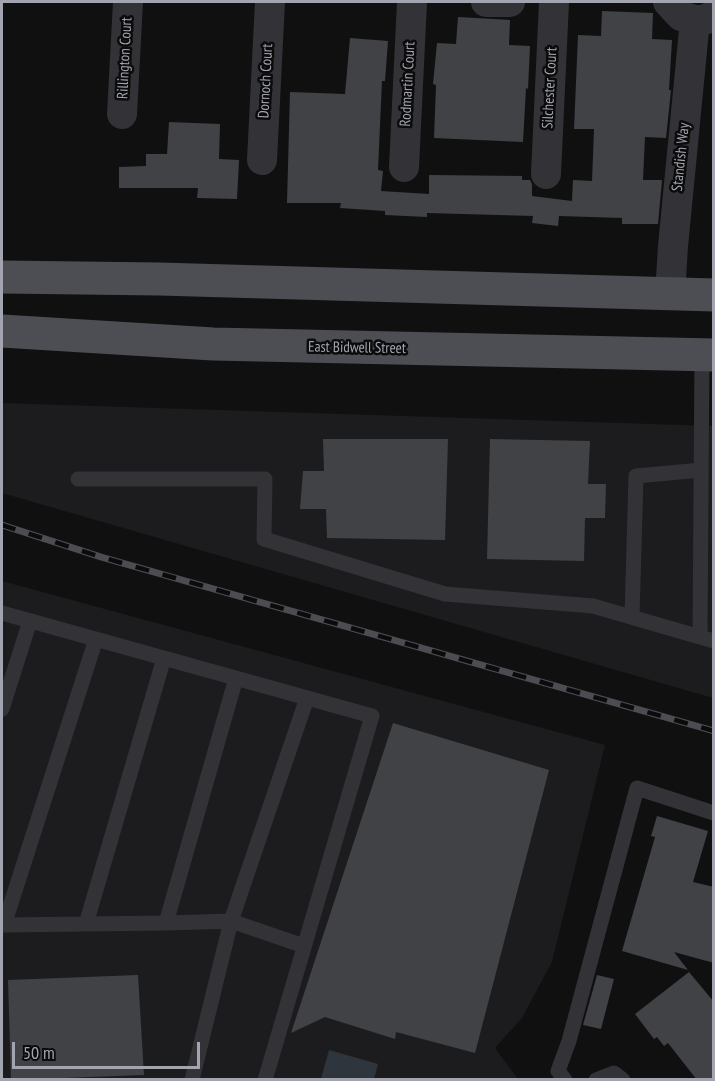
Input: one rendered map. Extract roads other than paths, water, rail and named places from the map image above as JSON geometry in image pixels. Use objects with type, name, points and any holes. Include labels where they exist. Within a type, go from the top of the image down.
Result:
[{"type":"main road","points":[[10,273],[714,295]]},
{"type":"main road","name":"East Bidwell Street","points":[[9,334],[213,344],[708,354]]},
{"type":"street","name":"Rillington Court","points":[[122,114],[128,2]]},
{"type":"street","name":"Dornoch Court","points":[[262,160],[270,2]]},
{"type":"street","name":"Rodmartin Court","points":[[404,167],[412,2]]},
{"type":"street","points":[[486,2],[510,2]]},
{"type":"street","name":"Silchester Court","points":[[546,174],[554,2]]},
{"type":"street","points":[[668,2],[681,16],[704,18]]},
{"type":"street","name":"Standish Way","points":[[670,295],[676,215],[704,18]]},
{"type":"lane","points":[[78,478],[265,479],[264,539],[445,594],[592,606],[707,639],[701,470],[708,354]]},
{"type":"lane","points":[[632,617],[636,476],[701,470]]},
{"type":"lane","points":[[2,613],[372,716],[265,1080]]},
{"type":"lane","points":[[2,709],[30,621]]},
{"type":"lane","points":[[96,639],[3,925],[231,921],[304,946]]},
{"type":"lane","points":[[86,924],[164,658]]},
{"type":"lane","points":[[166,923],[236,678]]},
{"type":"lane","points":[[192,1080],[231,921],[307,698]]},
{"type":"lane","points":[[565,1080],[558,1071],[569,1041],[637,788],[714,813]]},
{"type":"lane","points":[[596,1080],[614,1073],[623,1080]]},
{"type":"railway","points":[[2,525],[101,557],[714,731]]}]
